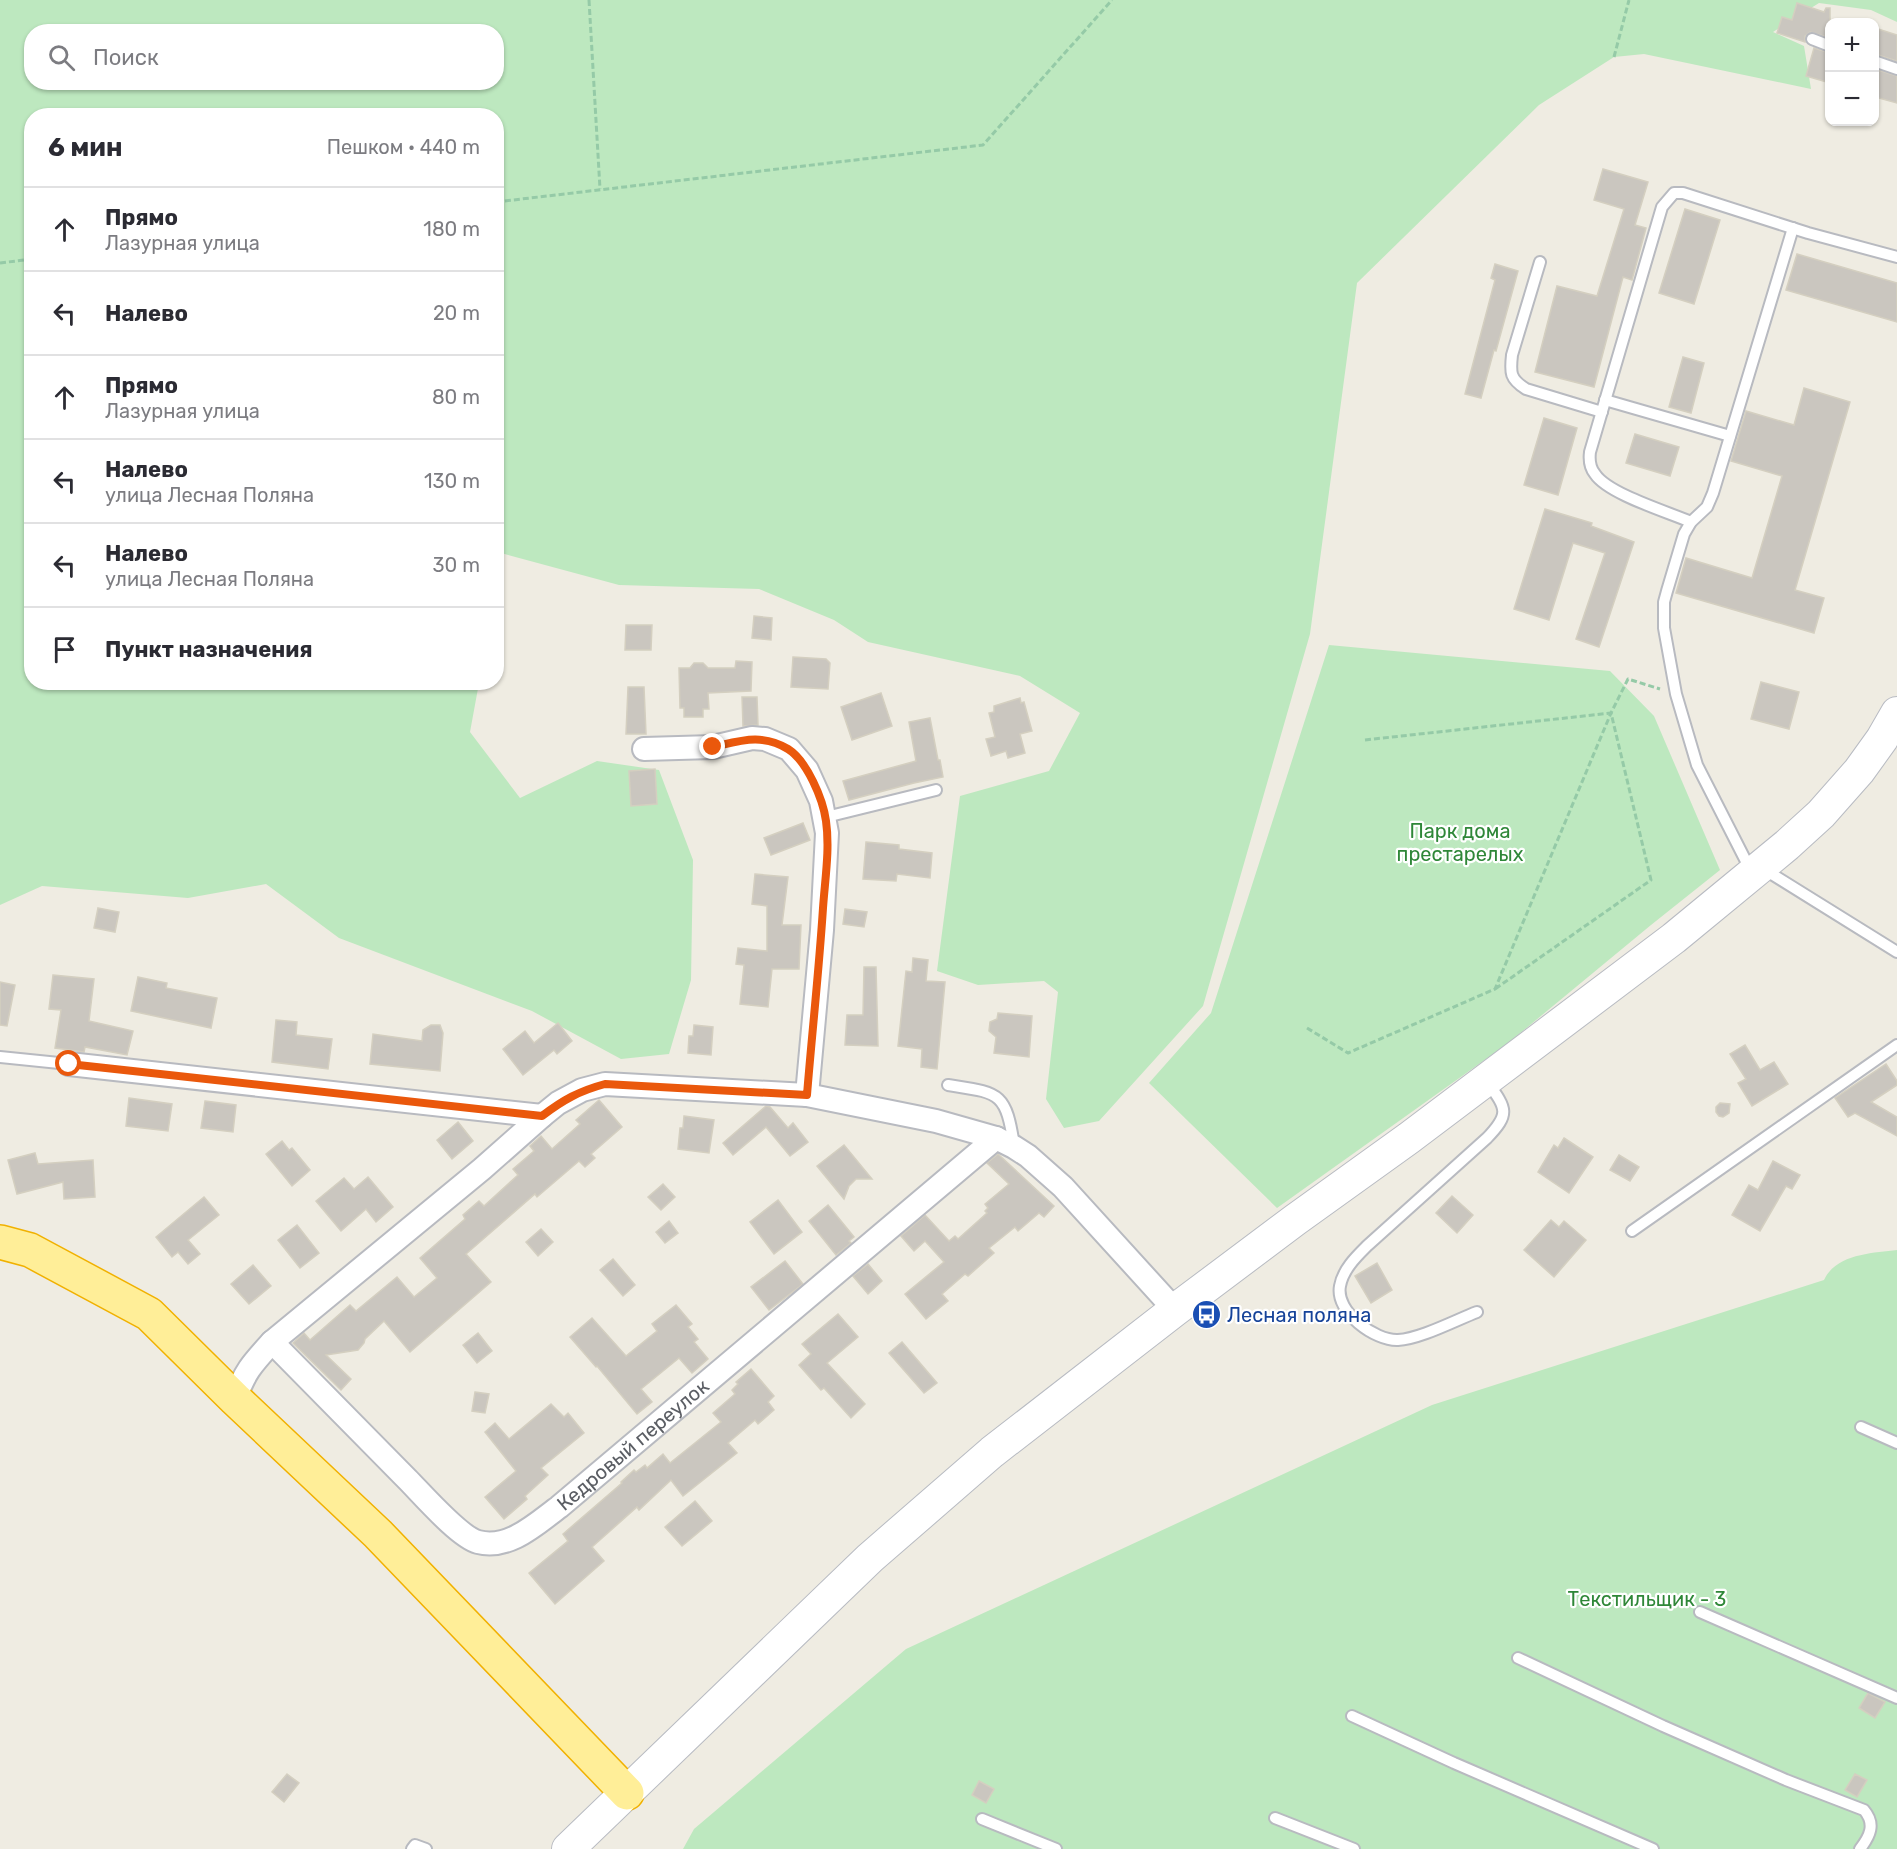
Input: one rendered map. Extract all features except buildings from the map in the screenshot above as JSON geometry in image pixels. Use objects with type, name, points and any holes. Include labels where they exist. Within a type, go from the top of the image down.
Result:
[{"type":"highway","points":[[0,1242],[30,1250],[149,1314],[378,1534],[627,1793]]},
{"type":"main road","points":[[568,1849],[870,1558],[992,1452],[1175,1310],[1486,1081],[1674,938],[1756,870],[1821,814],[1859,771],[1897,713]]},
{"type":"street","points":[[644,749],[713,747],[752,738],[789,749],[807,770],[826,817],[827,849],[807,1095]]},
{"type":"street","points":[[69,1064],[542,1116]]},
{"type":"street","points":[[235,1399],[249,1366],[272,1342],[482,1169],[558,1103],[582,1090],[605,1084],[807,1095],[936,1121],[1005,1143],[1042,1168],[1063,1187],[1175,1310]]},
{"type":"street","name":"Кедровый переулок","points":[[272,1342],[466,1536],[477,1542],[491,1544],[505,1542],[521,1534],[559,1507],[1005,1143]]},
{"type":"lane","points":[[1812,39],[1825,44]]},
{"type":"lane","points":[[1879,62],[1897,69]]},
{"type":"lane","points":[[1691,522],[1604,484],[1594,473],[1589,460],[1662,207],[1674,193],[1683,193],[1793,228],[1897,257]]},
{"type":"lane","points":[[1793,228],[1710,502],[1687,527],[1679,548],[1665,602],[1664,628],[1676,694],[1697,765],[1756,870],[1897,952]]},
{"type":"lane","points":[[1540,262],[1512,355],[1510,370],[1512,377],[1526,389],[1602,412]]},
{"type":"lane","points":[[1605,400],[1730,436]]},
{"type":"lane","points":[[826,817],[936,790]]},
{"type":"lane","points":[[1632,1231],[1897,1045]]},
{"type":"lane","points":[[0,1057],[69,1064]]},
{"type":"lane","points":[[1477,1312],[1411,1338],[1397,1340],[1382,1338],[1356,1322],[1340,1297],[1340,1286],[1353,1260],[1500,1125],[1503,1116],[1501,1101],[1486,1081]]},
{"type":"lane","points":[[948,1085],[988,1091],[994,1095],[1008,1113],[1005,1143]]},
{"type":"lane","points":[[1861,1427],[1897,1443]]},
{"type":"lane","points":[[1700,1612],[1897,1698]]},
{"type":"lane","points":[[1518,1658],[1663,1726],[1786,1780],[1864,1810],[1872,1824],[1868,1839],[1860,1849]]},
{"type":"lane","points":[[1352,1716],[1653,1849]]},
{"type":"lane","points":[[1275,1818],[1354,1849]]},
{"type":"lane","points":[[982,1819],[1056,1849]]},
{"type":"lane","points":[[412,1849],[415,1845],[426,1849]]},
{"type":"path","points":[[589,0],[600,189]]},
{"type":"path","points":[[504,201],[983,146],[1112,0]]},
{"type":"path","points":[[1614,57],[1629,0]]},
{"type":"path","points":[[0,263],[24,260]]},
{"type":"path","points":[[1495,989],[1611,713],[1628,679],[1676,694]]},
{"type":"path","points":[[1365,740],[1611,713]]},
{"type":"path","points":[[1307,1028],[1348,1053],[1495,989],[1651,880],[1611,713]]},
{"type":"green space","points":[[0,0],[1897,0],[1897,22],[1871,10],[1819,3],[1773,32],[1804,46],[1811,89],[1644,54],[1614,57],[1539,105],[1357,283],[1310,634],[1203,1006],[1099,1121],[1064,1128],[1046,1099],[1058,992],[1044,981],[978,985],[937,971],[960,796],[1049,771],[1080,713],[1020,676],[868,642],[834,620],[759,589],[619,585],[504,554],[504,108],[24,108],[24,690],[478,690],[470,732],[520,798],[597,761],[659,770],[693,860],[691,980],[669,1054],[621,1059],[532,1011],[339,938],[266,884],[188,898],[42,886],[0,905]]},
{"type":"green space","name":"Парк дома престарелых","points":[[1329,645],[1610,671],[1654,716],[1720,870],[1507,1044],[1277,1208],[1149,1083],[1211,1013]]},
{"type":"green space","name":"Текстильщик - 3","points":[[1897,1250],[1897,1849],[683,1849],[694,1829],[906,1649],[1432,1405],[1824,1280],[1837,1265],[1856,1256]]},
{"type":"place","name":"Лесная поляна","points":[[1206,1315]]},
{"type":"route","points":[[69,1064],[542,1116],[558,1103],[582,1090],[605,1084],[807,1095],[822,930],[827,849],[826,817],[807,770],[789,749],[752,738],[713,747]]}]
